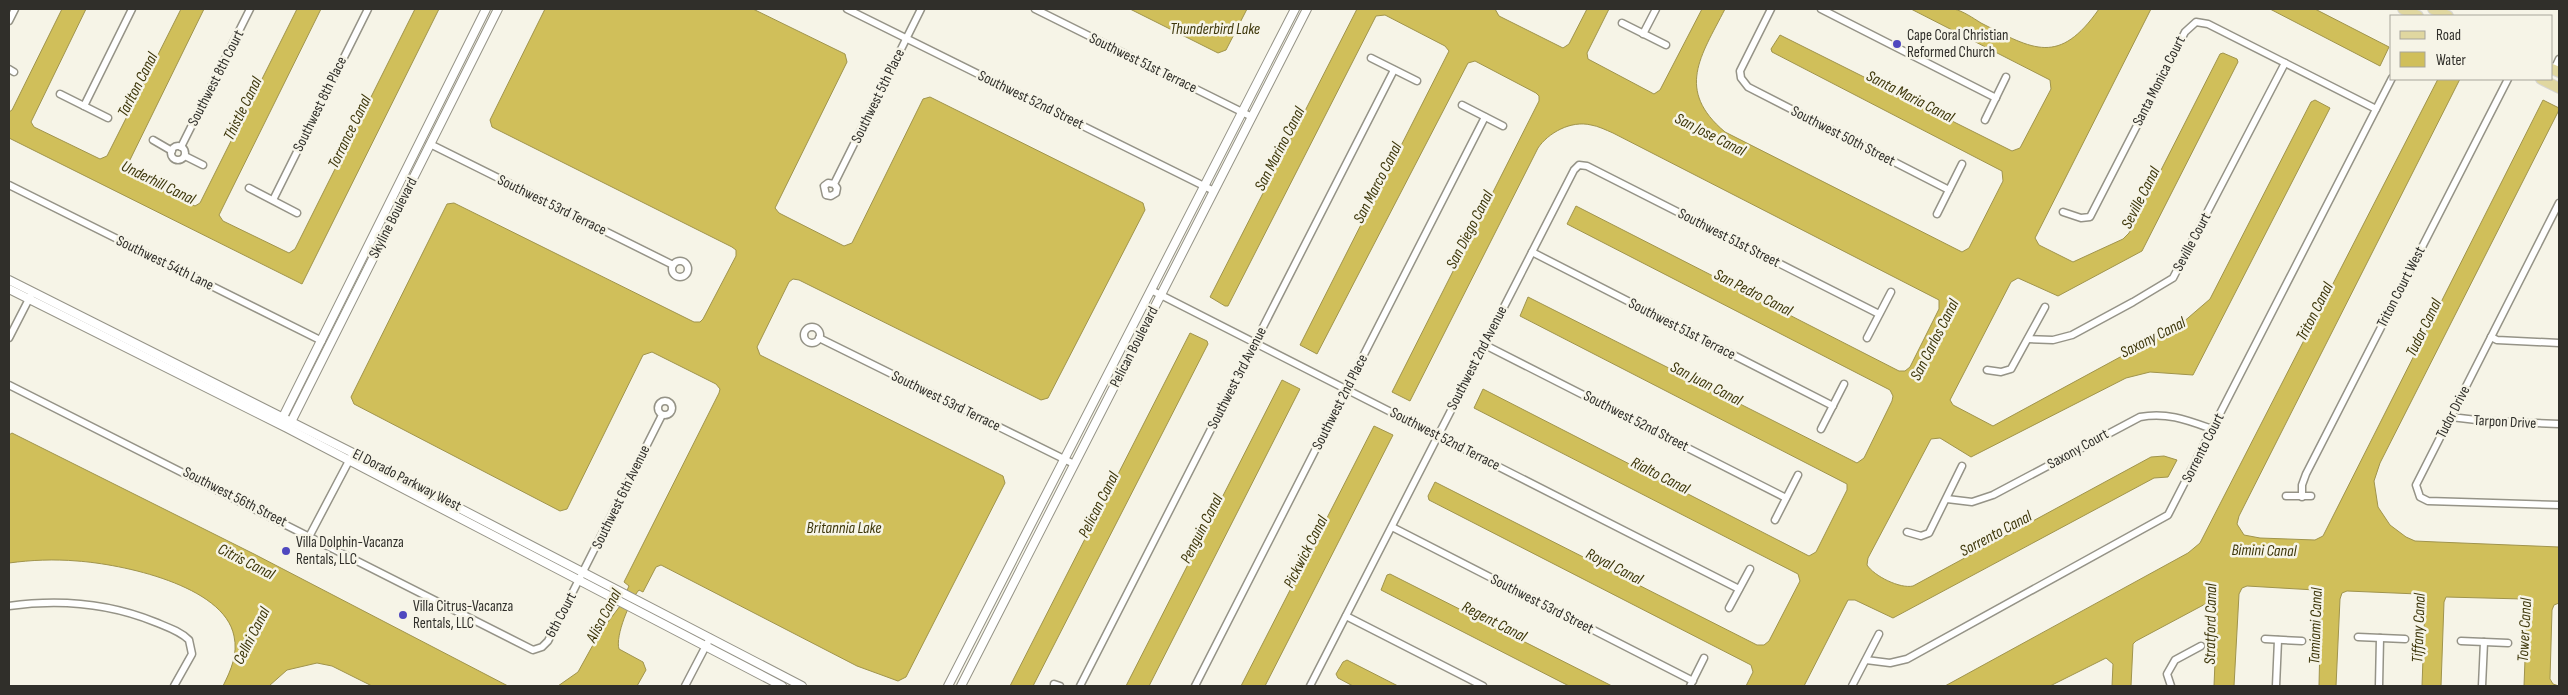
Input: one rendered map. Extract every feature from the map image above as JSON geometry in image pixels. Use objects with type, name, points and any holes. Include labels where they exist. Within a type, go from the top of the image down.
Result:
[{"type":"main road","points":[[2403,9],[2416,15]]},
{"type":"main road","points":[[2433,9],[2446,15]]},
{"type":"main road","points":[[2554,72],[2559,80]]},
{"type":"main road","points":[[2543,80],[2559,88]]},
{"type":"street","points":[[9,21],[15,9]]},
{"type":"street","points":[[84,106],[132,9]]},
{"type":"street","name":"Southwest 8th Court","points":[[181,147],[250,9]]},
{"type":"street","name":"Southwest 8th Place","points":[[273,200],[368,9]]},
{"type":"street","name":"Skyline Boulevard","points":[[289,424],[421,139],[486,9]]},
{"type":"street","name":"Skyline Boulevard","points":[[281,420],[325,343],[430,144],[498,9]]},
{"type":"street","name":"Southwest 52nd Street","points":[[847,9],[1214,191]]},
{"type":"street","name":"Southwest 5th Place","points":[[834,184],[921,9]]},
{"type":"street","name":"Southwest 51st Terrace","points":[[1035,9],[1252,117]]},
{"type":"street","name":"Pelican Boulevard","points":[[948,686],[1295,9]]},
{"type":"street","name":"Pelican Boulevard","points":[[961,686],[1307,9]]},
{"type":"street","points":[[1643,34],[1656,9]]},
{"type":"street","name":"Southwest 50th Street","points":[[1772,9],[1740,71],[1741,78],[1748,88],[1949,190]]},
{"type":"street","points":[[1821,9],[1996,98]]},
{"type":"street","name":"Santa Monica Court","points":[[2063,212],[2082,218],[2090,217],[2189,26],[2196,22],[2208,24],[2376,109]]},
{"type":"street","points":[[1622,23],[1666,45]]},
{"type":"street","points":[[1370,58],[1416,81]]},
{"type":"street","points":[[2554,72],[2559,59]]},
{"type":"street","name":"Seville Court","points":[[2028,339],[2053,340],[2066,337],[2133,302],[2173,278],[2285,63]]},
{"type":"street","name":"Southwest 3rd Avenue","points":[[1080,686],[1394,70]]},
{"type":"street","points":[[1985,120],[2006,77]]},
{"type":"street","name":"Sorrento Court","points":[[1866,660],[1890,664],[1912,656],[2163,519],[2172,510],[2391,80]]},
{"type":"street","name":"Triton Court West","points":[[2302,497],[2302,484],[2306,474],[2507,80]]},
{"type":"street","points":[[60,94],[108,118]]},
{"type":"street","points":[[1462,105],[1503,126]]},
{"type":"street","name":"Southwest 2nd Place","points":[[1195,686],[1485,117]]},
{"type":"street","points":[[421,139],[430,144]]},
{"type":"street","points":[[153,140],[172,151],[174,159],[181,160],[185,156]]},
{"type":"street","name":"Southwest 53rd Terrace","points":[[430,144],[673,266]]},
{"type":"street","points":[[172,151],[177,146],[181,147],[184,150],[185,156]]},
{"type":"street","points":[[185,156],[202,165]]},
{"type":"street","points":[[1937,214],[1962,164]]},
{"type":"street","name":"Southwest 2nd Avenue","points":[[1310,686],[1437,435],[1574,170],[1579,165]]},
{"type":"street","name":"Southwest 51st Street","points":[[1579,165],[1587,166],[1879,314]]},
{"type":"street","name":"Southwest 54th Lane","points":[[9,185],[325,343]]},
{"type":"street","points":[[249,188],[297,213]]},
{"type":"street","name":"Tudor Drive","points":[[2559,203],[2417,482],[2416,489],[2420,497],[2428,501],[2559,505]]},
{"type":"street","name":"Southwest 51st Terrace","points":[[1532,252],[1833,406]]},
{"type":"street","name":"El Dorado Parkway West","points":[[9,280],[30,295],[289,424],[353,453],[621,597],[710,638],[802,686]]},
{"type":"street","name":"El Dorado Parkway West","points":[[9,290],[30,295]]},
{"type":"street","name":"Southwest 52nd Terrace","points":[[1151,290],[1739,589]]},
{"type":"street","points":[[1867,338],[1891,292]]},
{"type":"street","points":[[9,338],[30,295]]},
{"type":"street","points":[[1988,370],[2001,372],[2011,369],[2045,307]]},
{"type":"street","points":[[2491,337],[2497,340],[2559,343]]},
{"type":"street","name":"Southwest 53rd Terrace","points":[[819,338],[1074,464]]},
{"type":"street","name":"Southwest 52nd Street","points":[[1485,345],[1786,498]]},
{"type":"street","points":[[1821,429],[1844,384]]},
{"type":"street","name":"Southwest 56th Street","points":[[9,385],[310,535],[527,648],[540,649]]},
{"type":"street","name":"Southwest 6th Avenue","points":[[581,576],[662,414]]},
{"type":"street","name":"Saxony Court","points":[[1947,499],[1972,502],[1993,495],[2140,417],[2176,416],[2212,429]]},
{"type":"street","name":"Tarpon Drive","points":[[2451,417],[2485,421],[2559,424]]},
{"type":"street","name":"El Dorado Parkway West","points":[[289,424],[349,460],[581,576]]},
{"type":"street","points":[[310,535],[353,453]]},
{"type":"street","points":[[1906,532],[1922,536],[1929,533],[1962,466]]},
{"type":"street","points":[[1774,520],[1798,475]]},
{"type":"street","points":[[2286,496],[2311,496]]},
{"type":"street","name":"Southwest 53rd Street","points":[[1392,527],[1691,684],[1704,658]]},
{"type":"street","points":[[1729,608],[1750,569]]},
{"type":"street","name":"6th Court","points":[[540,649],[548,641],[581,576]]},
{"type":"street","points":[[9,606],[66,602],[118,610],[175,631],[189,640],[192,645],[192,654],[174,686]]},
{"type":"street","name":"El Dorado Parkway West","points":[[636,604],[706,646],[782,686]]},
{"type":"street","points":[[1346,616],[1483,686]]},
{"type":"street","points":[[1852,686],[1878,634]]},
{"type":"street","points":[[2358,636],[2405,639]]},
{"type":"street","points":[[685,686],[710,638]]},
{"type":"street","points":[[2379,686],[2380,638]]},
{"type":"street","points":[[2265,639],[2302,641]]},
{"type":"street","points":[[2276,686],[2278,640]]},
{"type":"street","points":[[2461,641],[2508,643]]},
{"type":"street","points":[[2482,686],[2484,642]]},
{"type":"street","points":[[2171,686],[2167,674],[2172,664],[2200,646]]},
{"type":"water","points":[[1949,8],[1957,10],[2016,40],[2045,47],[2058,46],[2071,39],[2085,27],[2099,9],[2151,9],[2035,238],[2039,245],[2073,262],[2123,239],[2129,233],[2220,54],[2223,53],[2237,59],[2238,62],[2142,251],[2058,296],[2018,278],[2011,282],[1950,400],[1953,405],[1993,426],[2181,324],[2210,299],[2311,102],[2315,100],[2330,108],[2193,375],[2150,372],[2126,378],[1971,457],[1940,438],[1931,439],[1868,558],[1867,565],[1875,573],[1888,581],[1901,586],[1913,586],[2151,457],[2164,456],[2177,460],[2168,477],[2154,478],[1893,618],[1855,600],[1848,600],[1804,686],[1746,686],[1753,672],[1751,665],[1429,500],[1428,496],[1435,482],[1757,645],[1764,645],[1769,641],[1800,581],[1798,574],[1474,408],[1483,389],[1809,556],[1816,552],[1847,490],[1847,484],[1520,316],[1528,297],[1857,463],[1864,458],[1892,401],[1893,396],[1890,390],[1567,224],[1576,206],[1899,371],[1905,371],[1910,367],[1939,309],[1939,300],[1613,133],[1594,126],[1576,124],[1554,133],[1538,148],[1410,401],[1392,392],[1539,101],[1539,96],[1475,61],[1468,63],[1317,354],[1300,345],[1449,51],[1445,46],[1385,15],[1376,16],[1228,306],[1210,297],[1357,9],[1495,9],[1499,16],[1563,48],[1569,44],[1587,9],[1609,9],[1587,53],[1588,59],[1654,94],[1660,90],[1702,9],[1725,9],[1701,57],[1697,72],[1697,87],[1701,102],[1710,117],[1725,132],[1962,252],[1969,248],[2003,181],[2002,171],[1772,52],[1771,49],[1780,35],[2012,151],[2020,148],[2051,89],[2050,80],[1911,9]]},
{"type":"water","points":[[62,9],[86,9],[31,122],[34,127],[100,159],[107,156],[181,9],[204,9],[126,168],[129,174],[195,206],[200,203],[297,9],[321,9],[219,215],[223,221],[289,253],[295,249],[415,9],[439,9],[302,284],[9,138],[9,112],[12,110]]},
{"type":"water","name":"Britannia Lake","points":[[545,9],[753,9],[845,54],[847,62],[775,208],[779,213],[844,246],[852,243],[923,99],[930,97],[1143,203],[1145,210],[1048,398],[1041,400],[799,280],[793,279],[789,282],[757,347],[760,355],[1003,476],[1005,483],[906,677],[898,681],[857,666],[661,565],[656,567],[643,592],[639,590],[635,595],[624,618],[619,636],[619,649],[643,662],[646,670],[637,686],[558,686],[578,672],[599,634],[620,606],[629,586],[624,582],[719,393],[720,389],[716,384],[652,352],[643,355],[567,509],[560,511],[354,404],[351,397],[447,204],[454,203],[694,322],[700,322],[703,319],[736,256],[736,250],[732,247],[492,127],[490,120]]},
{"type":"water","name":"Thunderbird Lake","points":[[1130,9],[1247,9],[1226,50],[1218,53]]},
{"type":"water","points":[[2270,9],[2315,9],[2389,47],[2380,66]]},
{"type":"water","name":"Bimini Canal","points":[[2437,80],[2459,80],[2239,516],[2237,524],[2244,535],[2260,538],[2315,540],[2323,536],[2543,100],[2559,108],[2380,463],[2374,481],[2378,507],[2390,525],[2415,541],[2559,547],[2559,603],[2554,605],[2552,610],[2550,679],[2553,684],[2559,686],[2524,686],[2527,606],[2523,599],[2446,597],[2444,602],[2441,686],[2422,686],[2425,602],[2423,597],[2418,594],[2347,591],[2342,593],[2340,599],[2336,686],[2319,686],[2321,593],[2315,590],[2247,586],[2242,588],[2239,594],[2234,686],[2214,686],[2217,612],[2216,604],[2209,602],[2133,644],[2131,686],[2112,686],[2113,664],[2106,658],[2050,686],[1945,686],[2188,553],[2200,543]]},
{"type":"water","points":[[1190,333],[1207,341],[1208,344],[1033,686],[1010,686]]},
{"type":"water","points":[[1282,380],[1300,389],[1149,686],[1126,686]]},
{"type":"water","points":[[1374,426],[1393,435],[1265,686],[1241,686]]},
{"type":"water","points":[[12,433],[254,554],[508,686],[372,686],[332,666],[317,663],[287,670],[269,686],[223,686],[234,656],[234,636],[226,618],[211,603],[192,591],[168,580],[96,563],[51,560],[9,563],[9,435]]},
{"type":"water","points":[[1390,574],[1612,686],[1569,686],[1381,590],[1387,575]]},
{"type":"water","points":[[1347,660],[1398,686],[1353,686],[1338,678],[1336,674],[1343,662]]},
{"type":"place","name":"Cape Coral Christian Reformed Church","points":[[1897,44]]},
{"type":"place","name":"Villa Dolphin-Vacanza Rentals, LLC","points":[[286,551]]},
{"type":"place","name":"Villa Citrus-Vacanza Rentals, LLC","points":[[403,615]]},
{"type":"water label","name":"Tarlton Canal","points":[[138,85]]},
{"type":"water label","name":"Santa Maria Canal","points":[[1910,97]]},
{"type":"water label","name":"Thistle Canal","points":[[243,109]]},
{"type":"water label","name":"Torrance Canal","points":[[350,132]]},
{"type":"water label","name":"San Jose Canal","points":[[1710,135]]},
{"type":"water label","name":"San Marino Canal","points":[[1280,149]]},
{"type":"water label","name":"Underhill Canal","points":[[158,183]]},
{"type":"water label","name":"San Marco Canal","points":[[1378,183]]},
{"type":"water label","name":"Seville Canal","points":[[2141,198]]},
{"type":"water label","name":"San Diego Canal","points":[[1470,230]]},
{"type":"water label","name":"San Pedro Canal","points":[[1753,293]]},
{"type":"water label","name":"Triton Canal","points":[[2315,312]]},
{"type":"water label","name":"Tudor Canal","points":[[2424,328]]},
{"type":"water label","name":"Saxony Canal","points":[[2153,338]]},
{"type":"water label","name":"San Carlos Canal","points":[[1935,340]]},
{"type":"water label","name":"San Juan Canal","points":[[1706,384]]},
{"type":"water label","name":"Rialto Canal","points":[[1660,476]]},
{"type":"water label","name":"Pelican Canal","points":[[1099,505]]},
{"type":"water label","name":"Penguin Canal","points":[[1202,529]]},
{"type":"water label","name":"Sorrento Canal","points":[[1996,534]]},
{"type":"water label","name":"Pickwick Canal","points":[[1306,552]]},
{"type":"water label","name":"Citris Canal","points":[[246,562]]},
{"type":"water label","name":"Royal Canal","points":[[1614,567]]},
{"type":"water label","name":"Alisa Canal","points":[[604,616]]},
{"type":"water label","name":"Regent Canal","points":[[1494,622]]},
{"type":"water label","name":"Stratford Canal","points":[[2211,624]]},
{"type":"water label","name":"Tamiami Canal","points":[[2316,626]]},
{"type":"water label","name":"Tiffany Canal","points":[[2419,628]]},
{"type":"water label","name":"Tower Canal","points":[[2525,630]]},
{"type":"water label","name":"Cellni Canal","points":[[252,636]]}]
